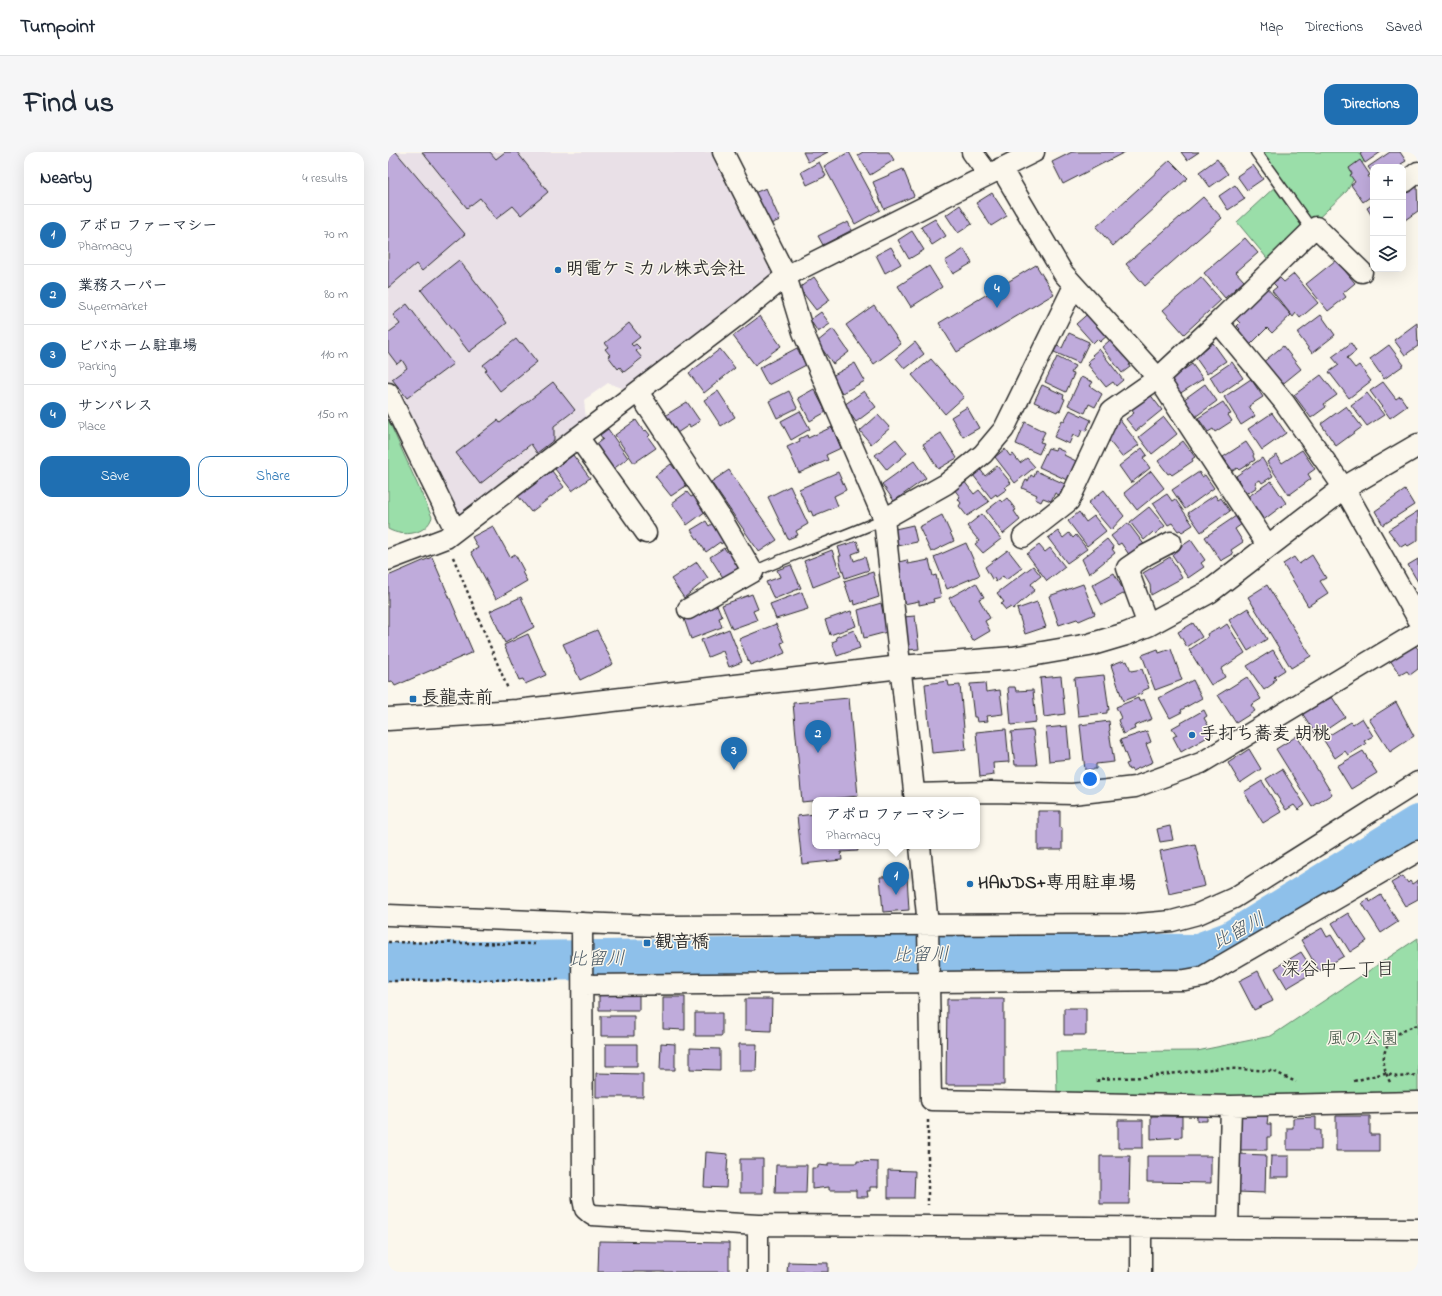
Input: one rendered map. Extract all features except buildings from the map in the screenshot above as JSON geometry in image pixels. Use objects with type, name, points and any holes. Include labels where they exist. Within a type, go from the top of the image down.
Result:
[{"type":"street","points":[[723,152],[786,276],[803,332],[884,519],[914,797],[991,792],[1072,794],[1135,786],[1200,763],[1418,632]]},
{"type":"street","points":[[972,152],[994,172],[1063,273],[1158,378],[1262,537],[1267,548]]},
{"type":"street","points":[[388,560],[450,534],[638,392],[786,276],[1034,152]]},
{"type":"street","points":[[1023,537],[1069,501],[1111,411],[1158,378],[1312,230],[1316,227],[1362,272]]},
{"type":"street","points":[[884,519],[946,484],[983,454],[1004,429],[1074,286]]},
{"type":"street","points":[[1218,322],[1284,402],[1344,488],[1418,620]]},
{"type":"street","points":[[388,392],[450,534]]},
{"type":"street","points":[[638,392],[723,521],[753,572],[688,609]]},
{"type":"street","points":[[578,437],[646,533]]},
{"type":"street","points":[[388,719],[517,711],[900,666],[1013,658],[1082,646],[1126,634],[1148,625],[1209,592],[1344,488],[1418,445]]},
{"type":"street","points":[[1148,625],[1127,568],[1146,555],[1171,542]]},
{"type":"street","points":[[388,915],[654,926],[927,934],[1137,924],[1172,920],[1198,914],[1234,898],[1418,782]]},
{"type":"street","points":[[920,849],[927,934],[931,1100],[1098,1102],[1231,1106],[1418,1102]]},
{"type":"street","points":[[583,978],[928,975],[1184,980],[1202,976],[1418,851]]},
{"type":"street","points":[[582,923],[583,1199],[585,1209],[592,1215],[758,1226],[1418,1228]]},
{"type":"street","points":[[1228,1227],[1231,1106]]},
{"type":"street","points":[[758,1226],[758,1272]]},
{"type":"street","points":[[1141,1227],[1141,1272]]},
{"type":"lane","points":[[1256,152],[1312,230]]},
{"type":"lane","points":[[753,572],[807,549],[838,539],[884,519]]},
{"type":"path","points":[[450,534],[517,711]]},
{"type":"path","points":[[388,942],[540,944]]},
{"type":"path","points":[[388,981],[583,978]]},
{"type":"path","points":[[1393,1102],[1392,1085],[1385,1073],[1384,1053],[1388,1043],[1397,1034],[1418,1025]]},
{"type":"path","points":[[1098,1102],[1098,1079],[1143,1077],[1221,1068],[1273,1071],[1297,1083]]},
{"type":"path","points":[[1347,1083],[1385,1073],[1397,1077],[1418,1075]]},
{"type":"path","points":[[928,1227],[928,1108],[931,1100]]},
{"type":"shaded area","points":[[388,152],[716,152],[778,271],[625,389],[608,383],[584,400],[586,420],[458,515],[388,380]]},
{"type":"green space","points":[[1259,152],[1365,152],[1367,155],[1347,191],[1271,263],[1237,222],[1278,184]]},
{"type":"green space","points":[[388,419],[432,517],[425,527],[414,533],[408,534],[394,532],[388,529]]},
{"type":"green space","name":"風の公園","points":[[1418,938],[1418,1094],[1213,1097],[1057,1092],[1056,1052],[1197,1051],[1271,1036]]},
{"type":"waterway","name":"比留川","points":[[388,962],[1046,953],[1196,954],[1231,941],[1418,825]]},
{"type":"place","name":"明電ケミカル株式会社","points":[[558,270]]},
{"type":"place","name":"サンパレス","points":[[997,308]]},
{"type":"place","name":"長龍寺前","points":[[413,699]]},
{"type":"place","name":"手打ち蕎麦 胡桃","points":[[1192,735]]},
{"type":"place","name":"業務スーパー","points":[[818,753]]},
{"type":"place","name":"ビバホーム駐車場","points":[[734,770]]},
{"type":"place","name":"HANDS+専用駐車場","points":[[970,884]]},
{"type":"place","name":"アポロ ファーマシー","points":[[896,895]]},
{"type":"place","name":"観音橋","points":[[647,943]]},
{"type":"district","name":"深谷中一丁目","points":[[1338,970]]}]
